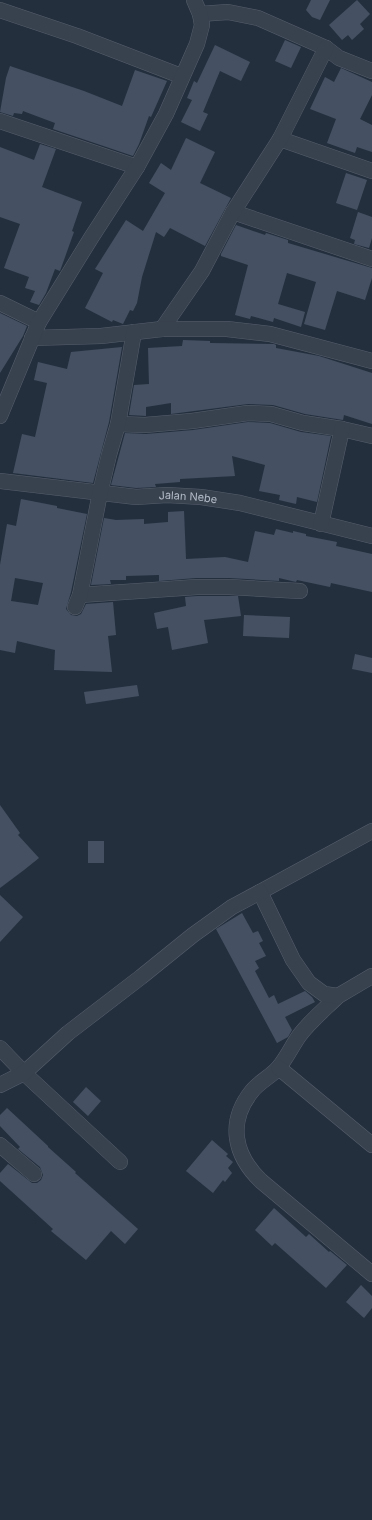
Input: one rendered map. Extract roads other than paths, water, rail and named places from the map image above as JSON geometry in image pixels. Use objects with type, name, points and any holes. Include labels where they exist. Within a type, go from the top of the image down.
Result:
[{"type":"street","points":[[0,415],[39,322],[137,167],[166,114],[181,76],[197,44],[202,25],[197,7],[258,18],[326,48],[339,58],[371,67]]},
{"type":"street","points":[[0,10],[77,36],[181,76]]},
{"type":"street","points":[[162,329],[202,270],[233,212],[280,139],[326,48]]},
{"type":"street","points":[[0,121],[137,167]]},
{"type":"street","points":[[280,139],[372,171]]},
{"type":"street","points":[[233,212],[372,259]]},
{"type":"street","points":[[0,303],[39,322]]},
{"type":"street","points":[[32,338],[101,336],[162,329],[227,329],[270,334],[372,361]]},
{"type":"street","points":[[134,332],[118,424],[100,493],[77,601],[197,587],[229,587],[300,591]]},
{"type":"street","points":[[118,424],[145,425],[192,421],[248,413],[271,414],[303,423],[342,428],[372,436]]},
{"type":"street","points":[[321,524],[342,428]]},
{"type":"street","name":"Jalan Nebe","points":[[0,481],[136,497],[167,495],[201,497],[240,503],[372,536]]},
{"type":"street","points":[[0,1085],[24,1073],[68,1033],[141,977],[192,935],[232,907],[372,831]]},
{"type":"street","points":[[260,892],[285,943],[304,977],[309,983],[324,994],[338,996]]},
{"type":"street","points":[[372,976],[338,996],[300,1034],[279,1068],[261,1081],[252,1092],[244,1104],[236,1127],[238,1147],[252,1172],[372,1274]]},
{"type":"street","points":[[0,1048],[24,1073],[120,1162]]},
{"type":"street","points":[[279,1068],[372,1145]]},
{"type":"street","points":[[0,1145],[34,1174]]}]
